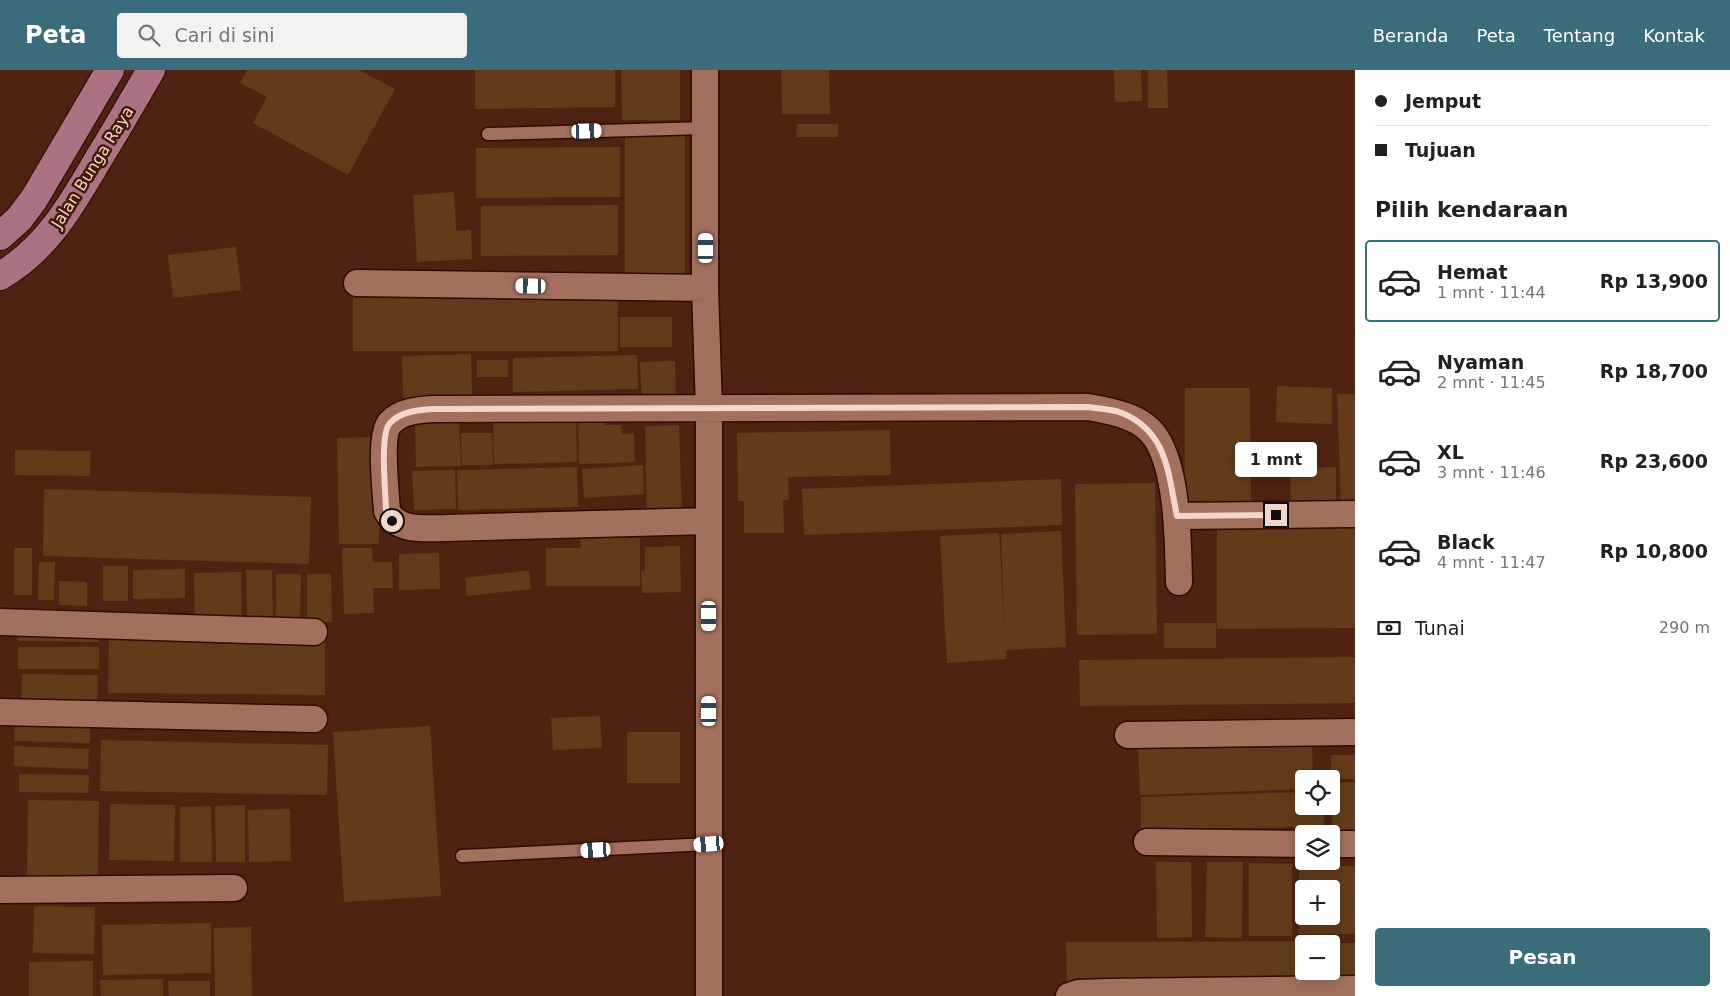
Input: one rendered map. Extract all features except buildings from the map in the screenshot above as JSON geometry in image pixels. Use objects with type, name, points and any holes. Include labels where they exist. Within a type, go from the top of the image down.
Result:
[{"type":"main road","name":"Jalan Bunga Raya","points":[[0,236],[19,219],[34,199],[110,70]]},
{"type":"main road","name":"Jalan Bunga Raya","points":[[0,276],[17,267],[39,246],[67,213],[152,70]]},
{"type":"street","points":[[705,70],[705,288],[709,409],[709,996]]},
{"type":"street","points":[[357,283],[705,288]]},
{"type":"street","points":[[709,521],[446,528],[403,526],[392,521],[386,511],[384,438],[389,424],[399,415],[416,410],[1088,407],[1121,413],[1138,422],[1156,437],[1165,460],[1177,516],[1179,582]]},
{"type":"street","points":[[1177,516],[1355,514]]},
{"type":"street","points":[[0,622],[314,632]]},
{"type":"street","points":[[0,712],[314,718]]},
{"type":"street","points":[[1128,735],[1355,732]]},
{"type":"street","points":[[1146,842],[1295,844]]},
{"type":"street","points":[[1340,844],[1355,844]]},
{"type":"street","points":[[0,890],[234,888]]},
{"type":"street","points":[[1069,996],[1078,993],[1108,992],[1355,989]]},
{"type":"lane","points":[[488,134],[706,128]]},
{"type":"lane","points":[[462,856],[709,844]]},
{"type":"route","points":[[392,521],[386,511],[384,438],[389,424],[399,415],[416,410],[434,409],[1088,407],[1121,413],[1138,422],[1156,437],[1165,460],[1177,516],[1276,515]]}]
